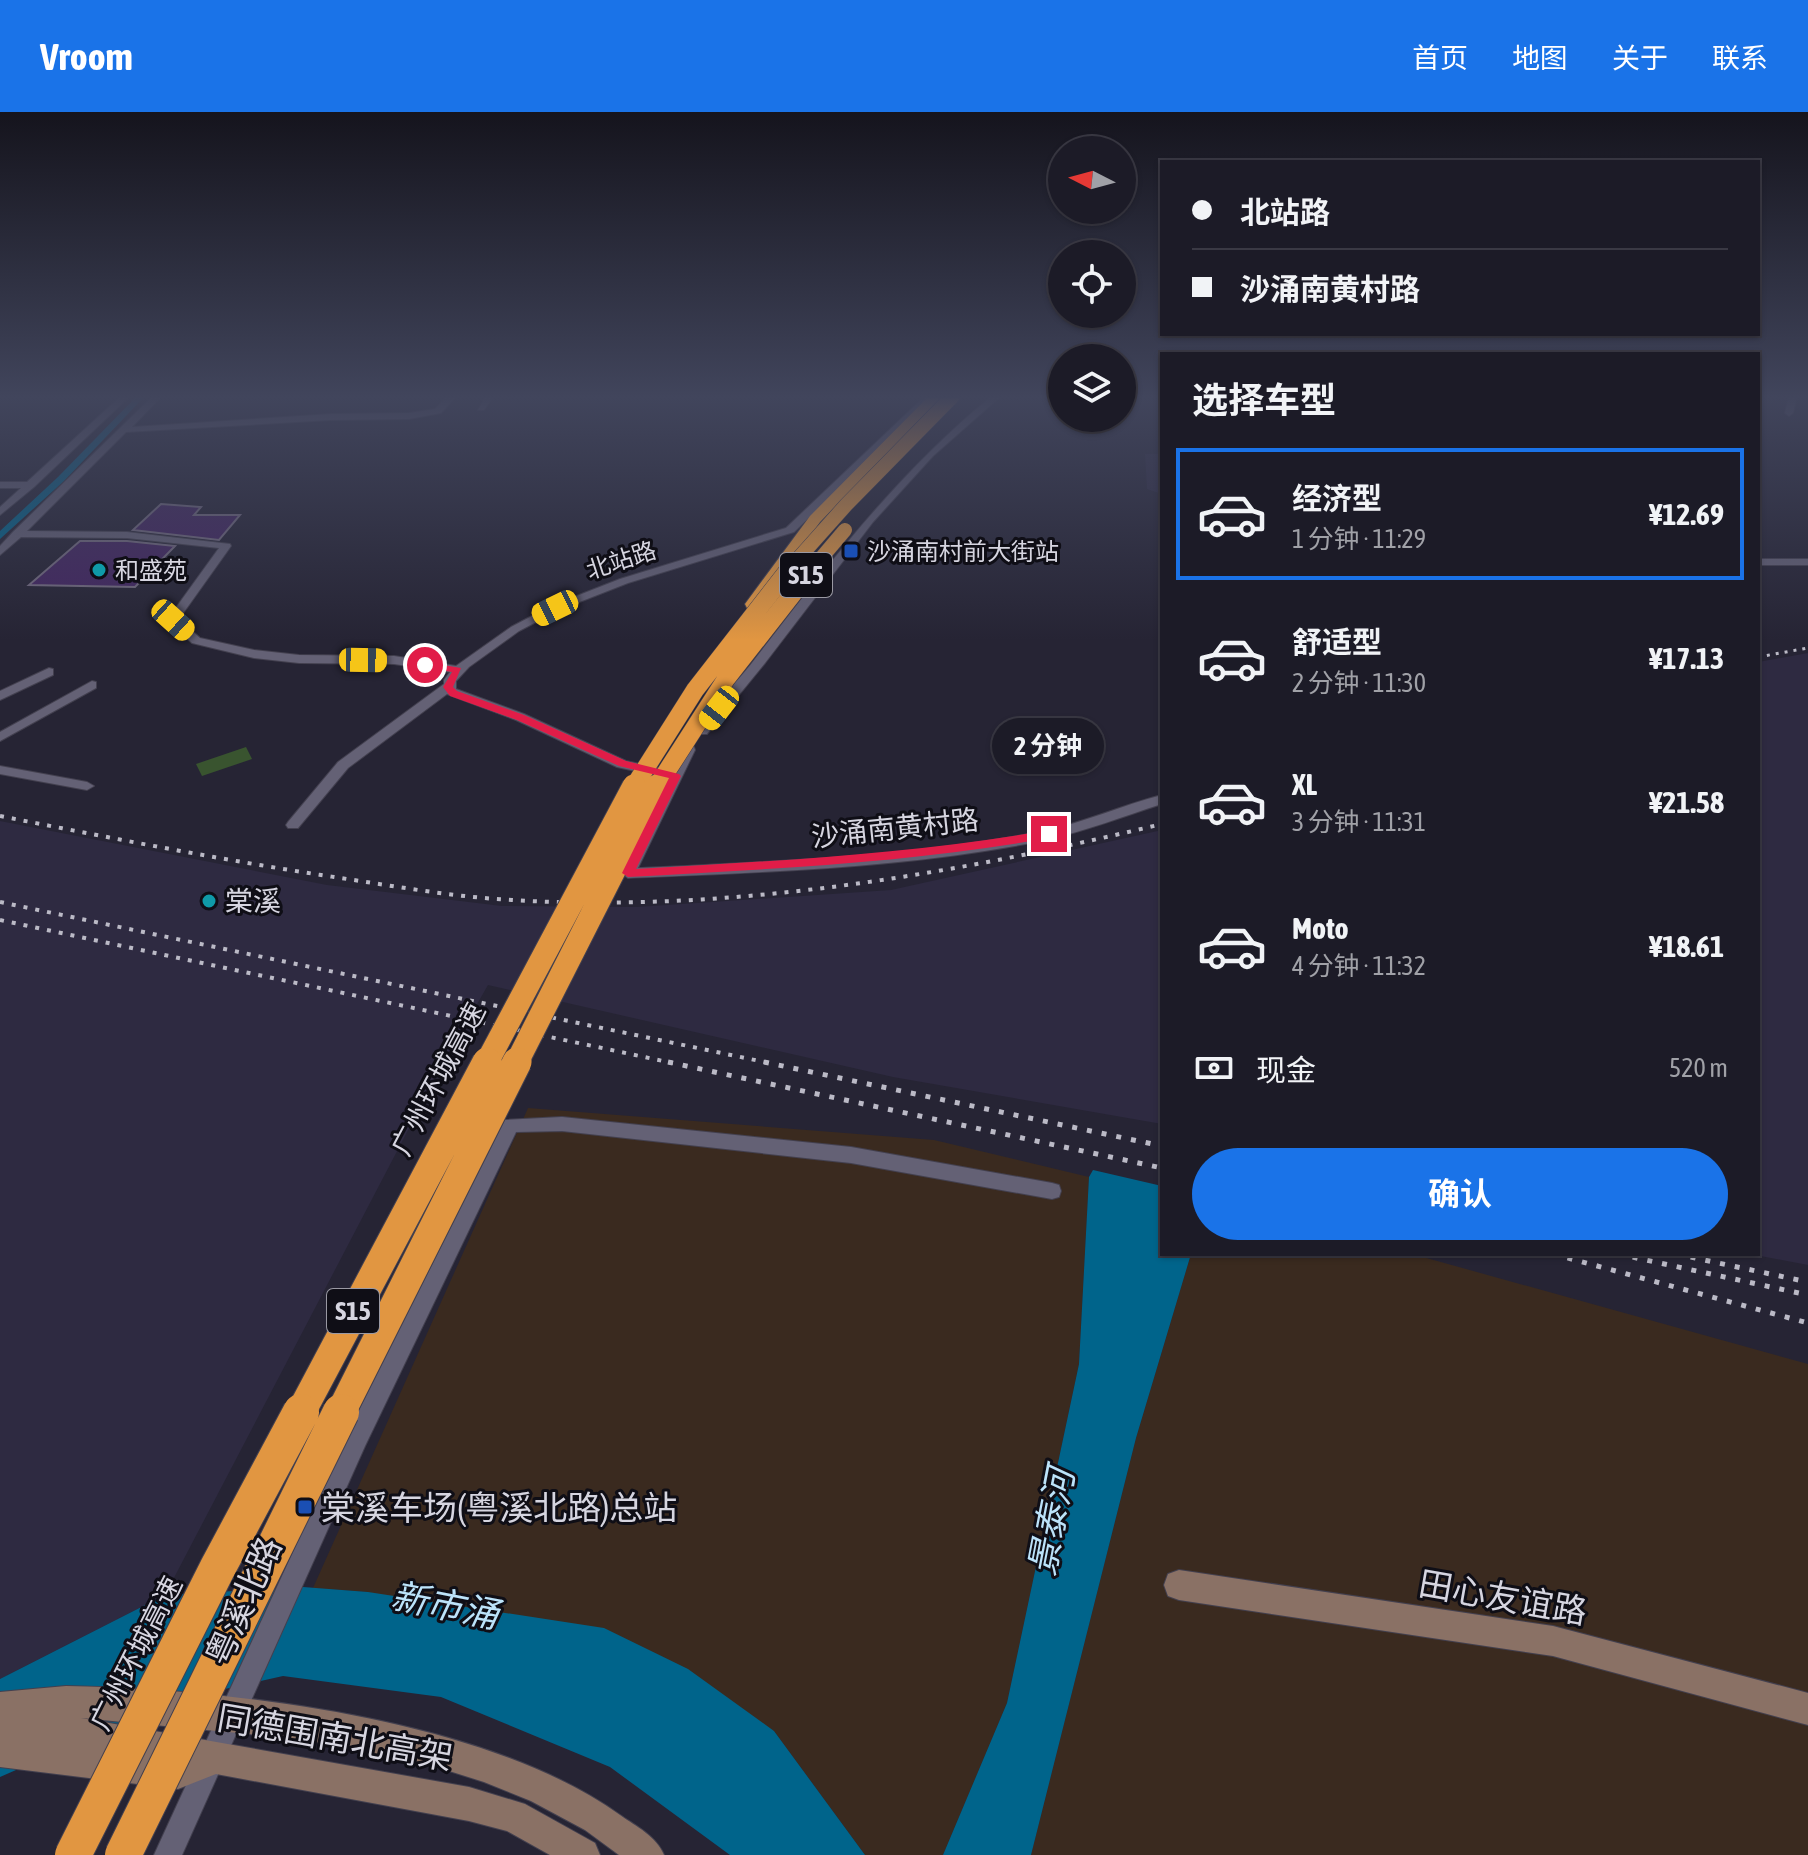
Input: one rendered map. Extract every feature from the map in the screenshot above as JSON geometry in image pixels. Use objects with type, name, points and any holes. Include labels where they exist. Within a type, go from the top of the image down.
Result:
[{"type":"highway","points":[[721,651],[815,519],[855,477]]},
{"type":"highway","name":"广州环城高速","points":[[73,1855],[217,1569],[642,771],[721,651],[835,517],[874,477]]},
{"type":"highway","name":"S15","points":[[123,1855],[267,1560],[663,774],[729,674],[791,592],[895,477]]},
{"type":"main road","name":"田心友谊路","points":[[1179,1585],[1553,1641],[1808,1709]]},
{"type":"main road","name":"同德围南北高架","points":[[0,1708],[86,1701],[232,1715],[379,1738],[499,1771],[585,1811],[647,1855]]},
{"type":"main road","name":"同德围南北高架","points":[[0,1738],[61,1731],[95,1735],[212,1759],[304,1771],[469,1804],[513,1816],[583,1855]]},
{"type":"main road","points":[[0,1751],[178,1773],[212,1759]]},
{"type":"street","points":[[0,512],[39,477]]},
{"type":"street","points":[[0,552],[75,477]]},
{"type":"street","name":"北站路","points":[[448,687],[458,670],[515,629],[577,598],[790,530],[846,477]]},
{"type":"street","points":[[293,825],[343,765],[448,687],[453,694],[520,717],[622,764],[676,776],[705,726],[749,675],[833,563],[909,477]]},
{"type":"street","points":[[0,485],[31,485]]},
{"type":"street","points":[[17,534],[127,535],[226,546],[173,620],[196,641],[254,654],[299,659],[394,660],[458,670]]},
{"type":"street","points":[[1760,562],[1808,562]]},
{"type":"street","points":[[0,696],[49,672]]},
{"type":"street","points":[[0,737],[92,685]]},
{"type":"street","points":[[0,770],[87,786]]},
{"type":"street","name":"沙涌南黄村路","points":[[676,776],[628,873],[852,861],[957,850],[1049,834],[1160,800]]},
{"type":"street","name":"粤溪北路","points":[[168,1855],[325,1507],[511,1125],[562,1124],[851,1155],[1052,1191]]},
{"type":"shaded area","points":[[1146,477],[1160,477],[1160,493],[1147,489]]},
{"type":"shaded area","points":[[1808,653],[1808,1265],[1760,1256],[1760,662]]},
{"type":"shaded area","points":[[0,821],[327,885],[502,906],[637,907],[891,890],[1160,830],[1160,1124],[893,1077],[488,985],[440,1069],[165,1595],[0,1679]]},
{"type":"shaded area","points":[[528,1108],[934,1140],[1089,1177],[1079,1364],[1007,1703],[943,1855],[865,1855],[774,1731],[368,1592],[313,1588]]},
{"type":"shaded area","points":[[1190,1256],[1419,1256],[1808,1364],[1808,1855],[1031,1855],[1136,1438]]},
{"type":"green space","points":[[246,747],[252,759],[202,776],[196,764]]},
{"type":"water","name":"景泰河","points":[[1093,1170],[1160,1186],[1160,1256],[1190,1256],[1136,1438],[1031,1855],[943,1855],[1007,1703],[1079,1364],[1089,1177]]},
{"type":"water","name":"新市涌","points":[[303,1587],[368,1592],[604,1628],[688,1669],[774,1731],[865,1855],[730,1855],[610,1767],[441,1697],[283,1676],[176,1700],[0,1777],[0,1679],[165,1595]]},
{"type":"building","points":[[161,504],[201,507],[194,515],[240,515],[219,540],[133,530]]},
{"type":"building","name":"和盛苑","points":[[80,541],[127,541],[175,546],[135,587],[29,585]]},
{"type":"waterway","points":[[0,536],[63,477]]},
{"type":"railway","points":[[1760,657],[1808,648]]},
{"type":"railway","points":[[0,816],[208,856],[415,890],[496,899],[580,903],[748,896],[832,887],[998,860],[1160,824]]},
{"type":"railway","points":[[0,902],[774,1064]]},
{"type":"railway","points":[[0,920],[677,1064]]},
{"type":"railway","points":[[668,1062],[1160,1168]]},
{"type":"railway","points":[[764,1062],[1160,1146]]},
{"type":"railway","points":[[1560,1256],[1808,1323]]},
{"type":"railway","points":[[1627,1256],[1808,1295]]},
{"type":"railway","points":[[1685,1256],[1808,1282]]},
{"type":"place","name":"沙涌南村前大街站","points":[[851,551]]},
{"type":"place","name":"和盛苑","points":[[99,570]]},
{"type":"place","name":"棠溪","points":[[209,901]]},
{"type":"place","name":"棠溪车场(粤溪北路)总站","points":[[305,1507]]},
{"type":"route","points":[[425,665],[458,670],[448,687],[453,694],[520,717],[622,764],[676,776],[628,873],[866,860],[957,850],[1049,834]]}]
